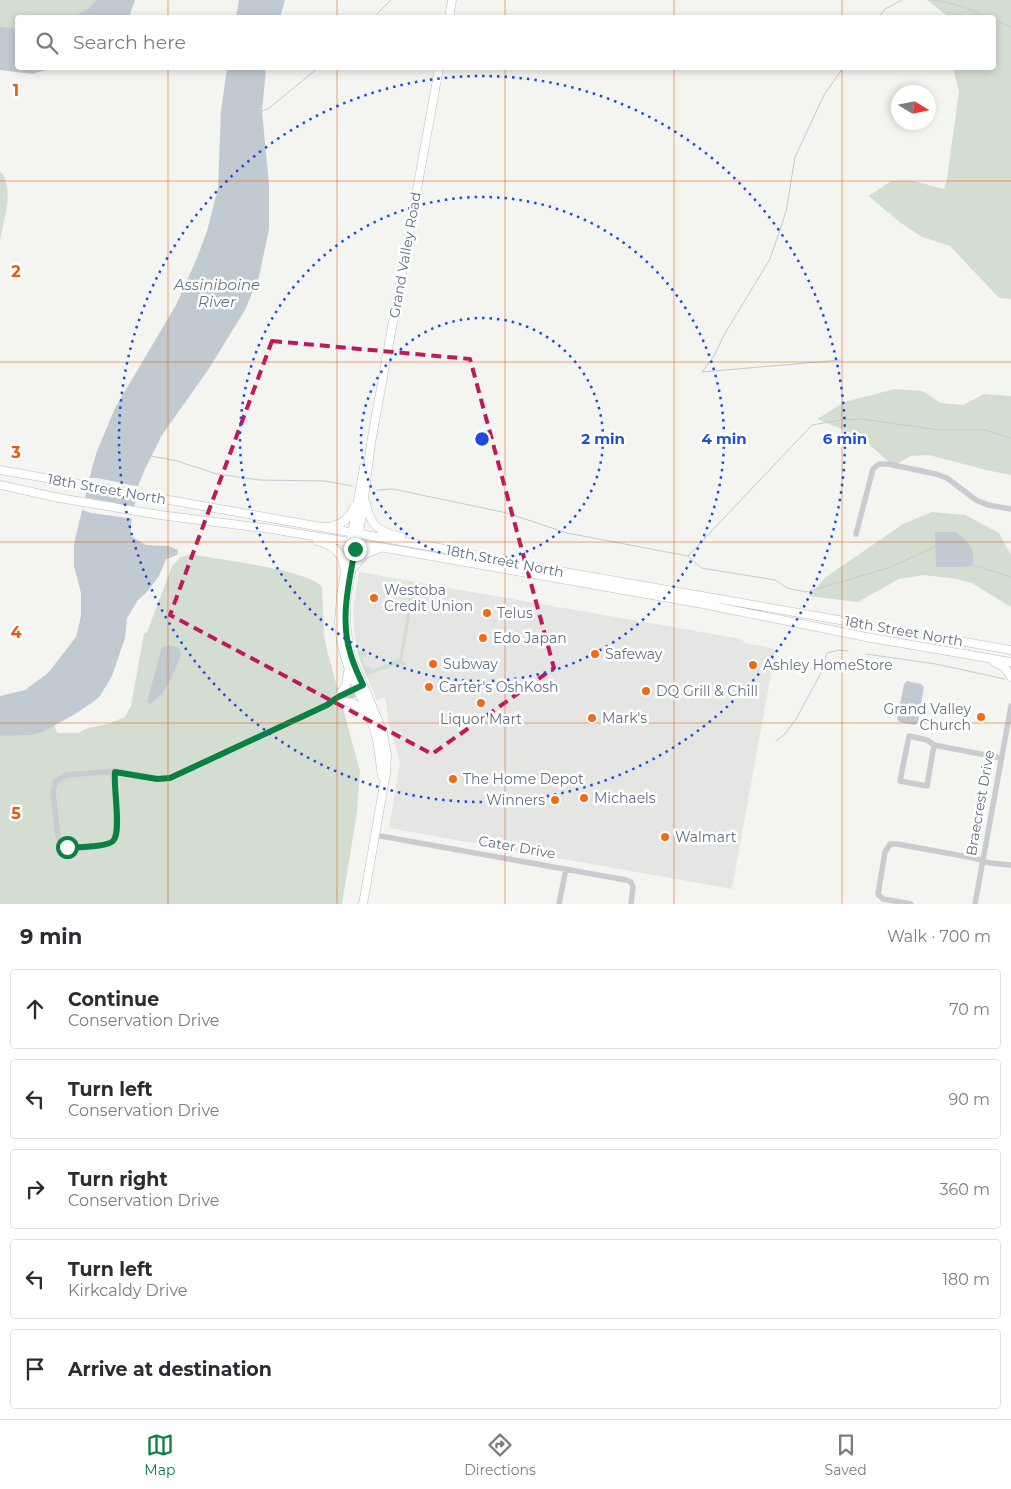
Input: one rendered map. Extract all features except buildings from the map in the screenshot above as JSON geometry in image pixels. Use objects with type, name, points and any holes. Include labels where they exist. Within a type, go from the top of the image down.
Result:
[{"type":"main road","points":[[450,15],[452,0]]},
{"type":"main road","name":"Grand Valley Road","points":[[355,533],[359,494],[371,442],[439,70]]},
{"type":"main road","name":"Grand Valley Road","points":[[346,580],[367,481],[371,442]]},
{"type":"main road","name":"18th Street North","points":[[0,470],[462,552],[517,564],[1011,650]]},
{"type":"main road","points":[[367,481],[366,504],[368,514],[371,521],[380,530],[392,535],[436,544],[462,552]]},
{"type":"main road","name":"18th Street North","points":[[0,485],[59,498],[160,515],[279,530],[353,542],[703,604],[866,637],[1011,662]]},
{"type":"main road","points":[[313,526],[330,526],[344,521],[352,512],[359,494]]},
{"type":"main road","points":[[279,530],[299,538],[323,542],[333,547],[342,558],[346,580],[348,642],[367,712],[375,731],[383,778],[382,795]]},
{"type":"main road","points":[[363,904],[387,764],[385,740],[381,726],[348,667],[341,642],[339,603],[346,580],[363,555],[378,548],[391,549]]},
{"type":"main road","points":[[977,656],[997,663],[1005,668],[1011,677]]},
{"type":"main road","points":[[348,667],[346,685],[338,699],[356,704],[367,712]]},
{"type":"street","points":[[856,534],[873,469],[879,464],[888,464],[936,474],[947,478],[976,500],[988,505],[1011,509]]},
{"type":"street","points":[[866,637],[869,625]]},
{"type":"street","points":[[977,656],[978,644]]},
{"type":"street","points":[[115,772],[114,788],[117,832],[114,840],[110,843],[89,847],[71,848],[64,846],[58,837],[53,792],[55,782],[66,775],[115,772],[157,779],[170,778],[361,689]]},
{"type":"street","name":"Braecrest Drive","points":[[975,904],[1011,706]]},
{"type":"street","points":[[934,745],[927,786],[900,781],[909,736],[926,740],[934,745],[1001,758]]},
{"type":"street","name":"Cater Drive","points":[[375,834],[629,880],[634,887],[631,904]]},
{"type":"street","points":[[911,904],[884,899],[878,894],[885,852],[890,844],[1011,865]]},
{"type":"street","points":[[559,904],[566,869]]},
{"type":"highlighted area","points":[[272,341],[470,359],[554,668],[432,754],[170,615]]},
{"type":"shaded area","points":[[0,0],[96,0],[86,10],[77,15],[15,15],[15,29],[0,26]]},
{"type":"shaded area","points":[[927,0],[1011,0],[1011,299],[999,298],[950,246],[922,237],[898,221],[869,196],[891,181],[914,181],[944,189],[959,91],[954,70],[996,70],[996,15],[946,15]]},
{"type":"shaded area","points":[[0,171],[7,186],[8,195],[0,240]]},
{"type":"shaded area","points":[[894,389],[922,391],[941,403],[963,405],[984,394],[1011,396],[1011,475],[929,455],[911,456],[893,466],[861,437],[817,419],[845,402]]},
{"type":"shaded area","points":[[932,512],[965,515],[999,533],[1011,555],[1011,607],[972,583],[924,575],[899,579],[858,602],[809,596],[826,577],[903,524]]},
{"type":"shaded area","points":[[191,554],[281,570],[299,575],[322,587],[324,635],[327,650],[360,771],[357,812],[342,904],[0,904],[0,736],[35,733],[54,725],[57,733],[78,733],[88,728],[108,724],[125,717],[131,706],[144,633],[147,632],[172,566],[181,557]]},
{"type":"shaded area","points":[[359,572],[741,639],[745,643],[772,648],[775,652],[732,889],[389,828],[400,762],[388,721],[386,700],[384,697],[377,701],[357,651],[353,610]]},
{"type":"shaded area","points":[[410,582],[416,583],[402,661],[406,662],[405,665],[396,665],[366,676],[357,651],[367,652],[367,656],[362,658],[365,667],[370,666],[373,670],[400,656],[411,589],[409,586]]},
{"type":"water","points":[[96,0],[135,0],[130,15],[77,15],[86,10]]},
{"type":"water","points":[[239,0],[285,0],[281,15],[236,15]]},
{"type":"water","points":[[0,26],[15,29],[15,70],[46,70],[33,74],[0,70]]},
{"type":"water","name":"Assiniboine River","points":[[227,70],[266,70],[262,111],[269,185],[269,229],[259,277],[245,310],[208,370],[162,435],[139,484],[131,524],[131,536],[146,545],[169,546],[178,550],[177,555],[166,559],[159,576],[147,592],[138,600],[127,618],[125,638],[112,676],[100,696],[75,714],[43,732],[30,735],[0,736],[0,696],[25,690],[48,673],[76,637],[81,616],[81,593],[74,566],[74,544],[92,468],[115,408],[176,305],[207,231],[218,188],[221,110]]},
{"type":"water","points":[[935,532],[956,532],[961,536],[972,550],[973,565],[965,567],[936,567]]},
{"type":"water","points":[[169,645],[179,648],[180,658],[165,690],[150,704],[147,702],[162,647]]},
{"type":"water","points":[[907,681],[921,684],[924,687],[918,722],[915,725],[899,722],[897,719],[904,684]]},
{"type":"pier","points":[[87,478],[97,478],[141,487],[139,499],[85,490]]},
{"type":"pier","points":[[83,497],[137,507],[135,519],[91,513],[80,509]]},
{"type":"waterway","points":[[376,15],[391,0]]},
{"type":"waterway","points":[[880,15],[885,9],[902,0]]},
{"type":"waterway","points":[[931,0],[960,6],[982,15]]},
{"type":"waterway","points":[[996,21],[1011,27]]},
{"type":"waterway","points":[[262,111],[268,109],[316,70]]},
{"type":"waterway","points":[[841,360],[702,372],[714,356],[724,335],[770,259],[786,212],[795,157],[824,95],[842,70]]},
{"type":"waterway","points":[[688,556],[812,425],[841,420],[862,419],[939,430],[984,430],[1011,438]]},
{"type":"waterway","points":[[151,456],[177,461],[217,474],[259,480],[325,481],[352,486]]},
{"type":"waterway","points":[[377,490],[393,489],[507,513],[567,533],[688,556],[701,568],[775,580],[787,588],[806,592],[888,568],[935,547]]},
{"type":"waterway","points":[[973,565],[1011,577]]},
{"type":"waterway","points":[[776,741],[785,734],[796,719],[821,673],[827,653],[839,650],[848,651]]},
{"type":"waterway","points":[[866,654],[936,664],[1004,679]]},
{"type":"place","name":"Westoba Credit Union","points":[[374,598]]},
{"type":"place","name":"Telus","points":[[487,613]]},
{"type":"place","name":"Edo Japan","points":[[483,638]]},
{"type":"place","name":"Safeway","points":[[595,654]]},
{"type":"place","name":"Subway","points":[[433,664]]},
{"type":"place","name":"Ashley HomeStore","points":[[753,665]]},
{"type":"place","name":"Carter's OshKosh","points":[[429,687]]},
{"type":"place","name":"DQ Grill & Chill","points":[[646,691]]},
{"type":"place","name":"Liquor Mart","points":[[481,703]]},
{"type":"place","name":"Grand Valley Church","points":[[981,717]]},
{"type":"place","name":"Mark's","points":[[592,718]]},
{"type":"place","name":"The Home Depot","points":[[453,779]]},
{"type":"place","name":"Michaels","points":[[584,798]]},
{"type":"place","name":"Winners","points":[[555,800]]},
{"type":"place","name":"Walmart","points":[[665,837]]},
{"type":"route","points":[[67,847],[104,845],[116,838],[115,772],[157,779],[170,778],[327,705],[338,697],[363,685],[350,653],[346,623],[347,593],[355,549]]}]
